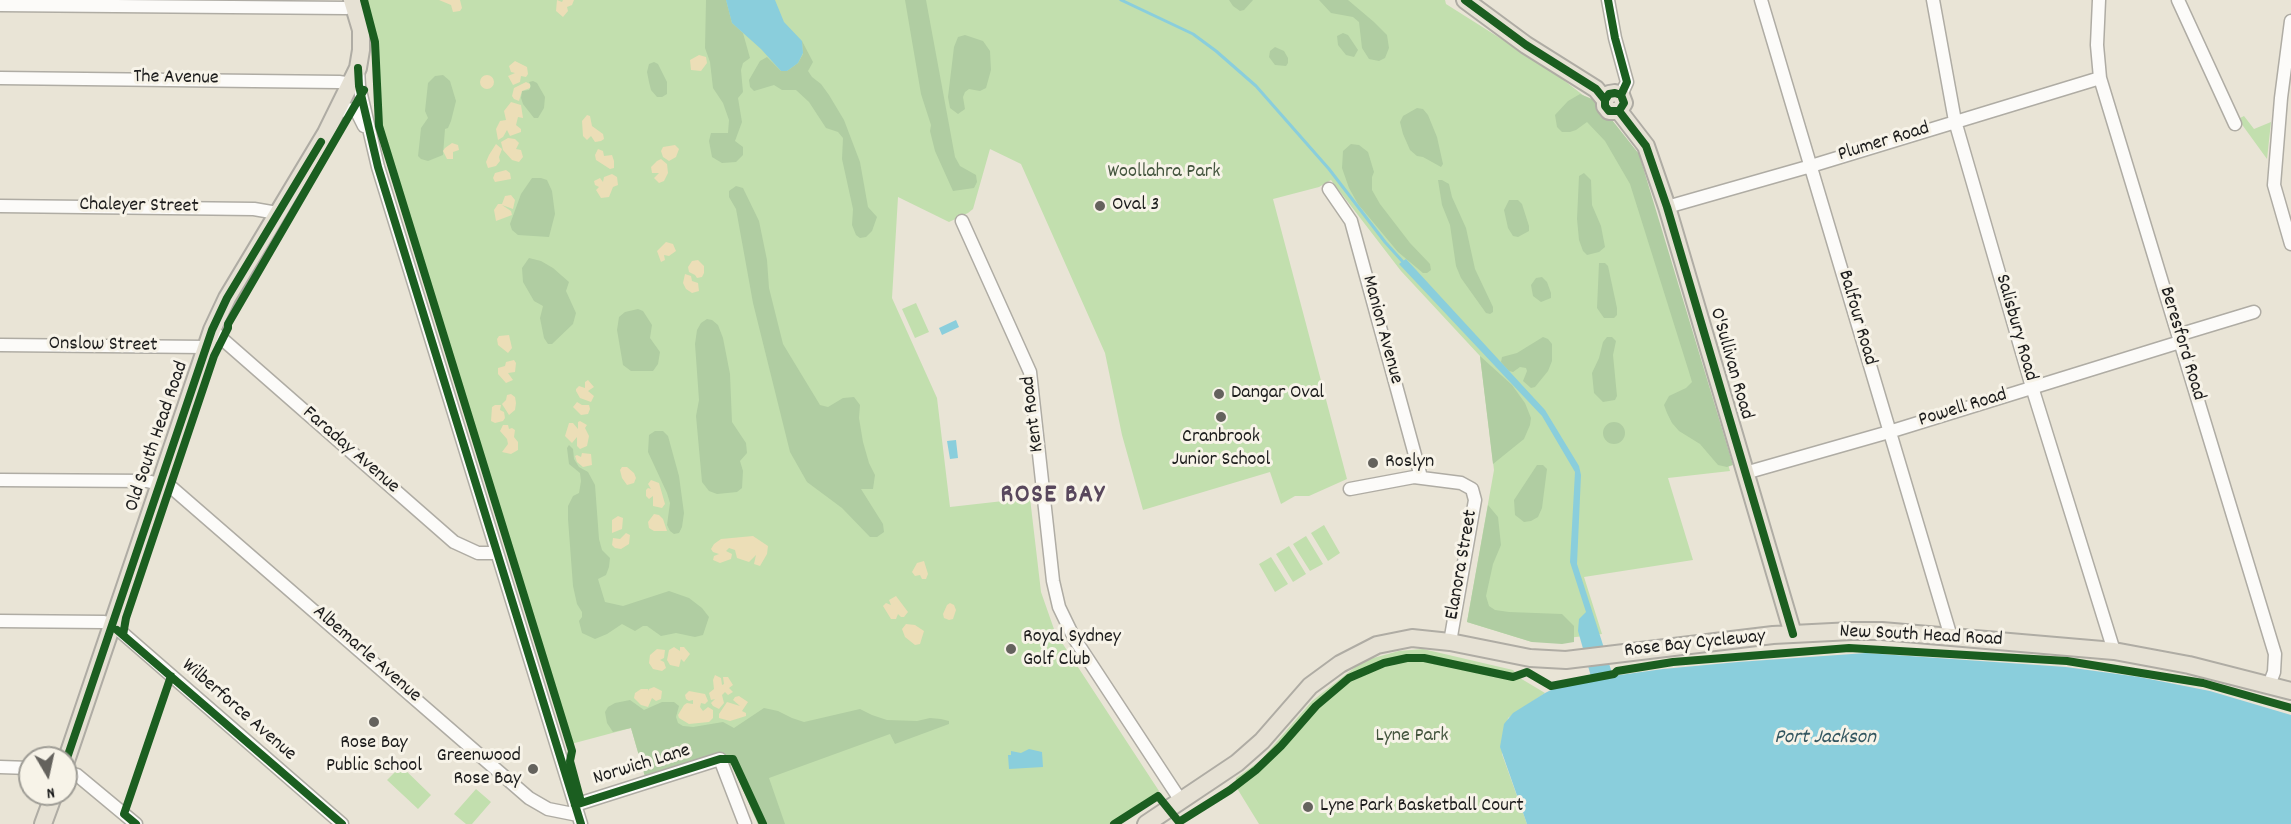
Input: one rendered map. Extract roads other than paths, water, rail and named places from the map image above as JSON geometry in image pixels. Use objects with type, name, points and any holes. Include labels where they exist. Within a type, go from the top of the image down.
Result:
[{"type":"main road","name":"O'Sullivan Road","points":[[1465,0],[1526,45],[1615,102],[1646,146],[1667,207],[1793,634]]},
{"type":"main road","name":"Old South Head Road","points":[[71,746],[212,330],[227,298],[337,113],[355,76],[361,39],[353,3]]},
{"type":"main road","name":"New South Head Road","points":[[1146,824],[1220,776],[1253,750],[1310,686],[1340,664],[1377,645],[1395,640],[1427,639],[1530,658],[1557,660],[1586,659],[1793,634],[1852,631],[2114,651],[2189,665],[2291,692]]},
{"type":"main road","points":[[43,824],[50,806]]},
{"type":"street","points":[[1608,0],[1615,38],[1628,82],[1615,102]]},
{"type":"street","name":"Balfour Road","points":[[1761,0],[1951,637]]},
{"type":"street","name":"Salisbury Road","points":[[1933,0],[1955,121],[2032,387],[2114,651]]},
{"type":"street","name":"Beresford Road","points":[[2099,0],[2097,45],[2100,78],[2275,654],[2274,672],[2269,685]]},
{"type":"street","points":[[2178,0],[2235,124]]},
{"type":"street","points":[[0,4],[346,8],[353,3]]},
{"type":"street","points":[[2291,21],[2281,98],[2274,185],[2291,244]]},
{"type":"street","points":[[355,76],[378,167]]},
{"type":"street","name":"The Avenue","points":[[0,78],[341,82],[355,76]]},
{"type":"street","name":"Plumer Road","points":[[1667,207],[1811,166],[2100,78]]},
{"type":"street","points":[[337,113],[346,109],[356,110],[378,167],[578,815]]},
{"type":"street","name":"Manion Avenue","points":[[1329,189],[1351,221],[1421,477]]},
{"type":"street","name":"Chaleyer Street","points":[[0,206],[254,209],[277,213]]},
{"type":"street","name":"Kent Road","points":[[962,221],[1030,372],[1053,581],[1059,607],[1074,638],[1181,801]]},
{"type":"street","name":"Powell Road","points":[[1745,473],[1889,432],[2032,387],[2254,312]]},
{"type":"street","name":"Faraday Avenue","points":[[212,330],[454,542],[478,553],[496,553]]},
{"type":"street","name":"Onslow Street","points":[[0,345],[206,347]]},
{"type":"street","points":[[1350,489],[1421,477]]},
{"type":"street","name":"Elanora Street","points":[[1421,477],[1461,483],[1472,489],[1475,500],[1450,642]]},
{"type":"street","points":[[0,480],[144,481],[160,484]]},
{"type":"street","name":"Albemarle Avenue","points":[[160,484],[174,489],[529,798],[548,809],[578,815]]},
{"type":"street","points":[[0,621],[112,624]]},
{"type":"street","name":"Wilberforce Avenue","points":[[112,624],[342,824]]},
{"type":"street","name":"Norwich Lane","points":[[578,815],[720,759],[745,824]]},
{"type":"street","points":[[0,767],[18,768]]},
{"type":"street","points":[[78,776],[136,824]]},
{"type":"water","points":[[726,0],[775,0],[784,22],[802,41],[803,53],[798,63],[787,71],[781,71],[732,23]]},
{"type":"water","name":"Port Jackson","points":[[1406,259],[1545,410],[1579,466],[1581,475],[1577,564],[1613,676],[1738,662],[1866,653],[2066,667],[2139,677],[2210,691],[2291,715],[2291,824],[1527,824],[1500,747],[1504,724],[1513,713],[1557,687],[1592,680],[1578,631],[1579,619],[1586,612],[1570,562],[1575,472],[1542,416],[1399,264]]},
{"type":"water","points":[[956,320],[959,327],[942,335],[939,328]]},
{"type":"water","points":[[956,440],[958,458],[950,459],[947,441]]},
{"type":"water","points":[[1029,749],[1042,752],[1043,767],[1009,769],[1008,755],[1011,755],[1011,751],[1021,753]]},
{"type":"waterway","points":[[1121,0],[1193,34],[1256,86],[1329,169],[1403,262]]},
{"type":"place","name":"Oval 3","points":[[1100,206]]},
{"type":"place","name":"Dangar Oval","points":[[1219,394]]},
{"type":"place","name":"Cranbrook Junior School","points":[[1221,417]]},
{"type":"place","name":"Roslyn","points":[[1373,463]]},
{"type":"place","name":"Royal Sydney Golf Club","points":[[1011,649]]},
{"type":"place","name":"Rose Bay Public School","points":[[374,722]]},
{"type":"place","name":"Greenwood Rose Bay","points":[[533,769]]},
{"type":"place","name":"Lyne Park Basketball Court","points":[[1308,807]]},
{"type":"district","name":"ROSE BAY","points":[[1053,497]]},
{"type":"park label","name":"Woollahra Park","points":[[1164,173]]},
{"type":"park label","name":"Lyne Park","points":[[1412,737]]}]
